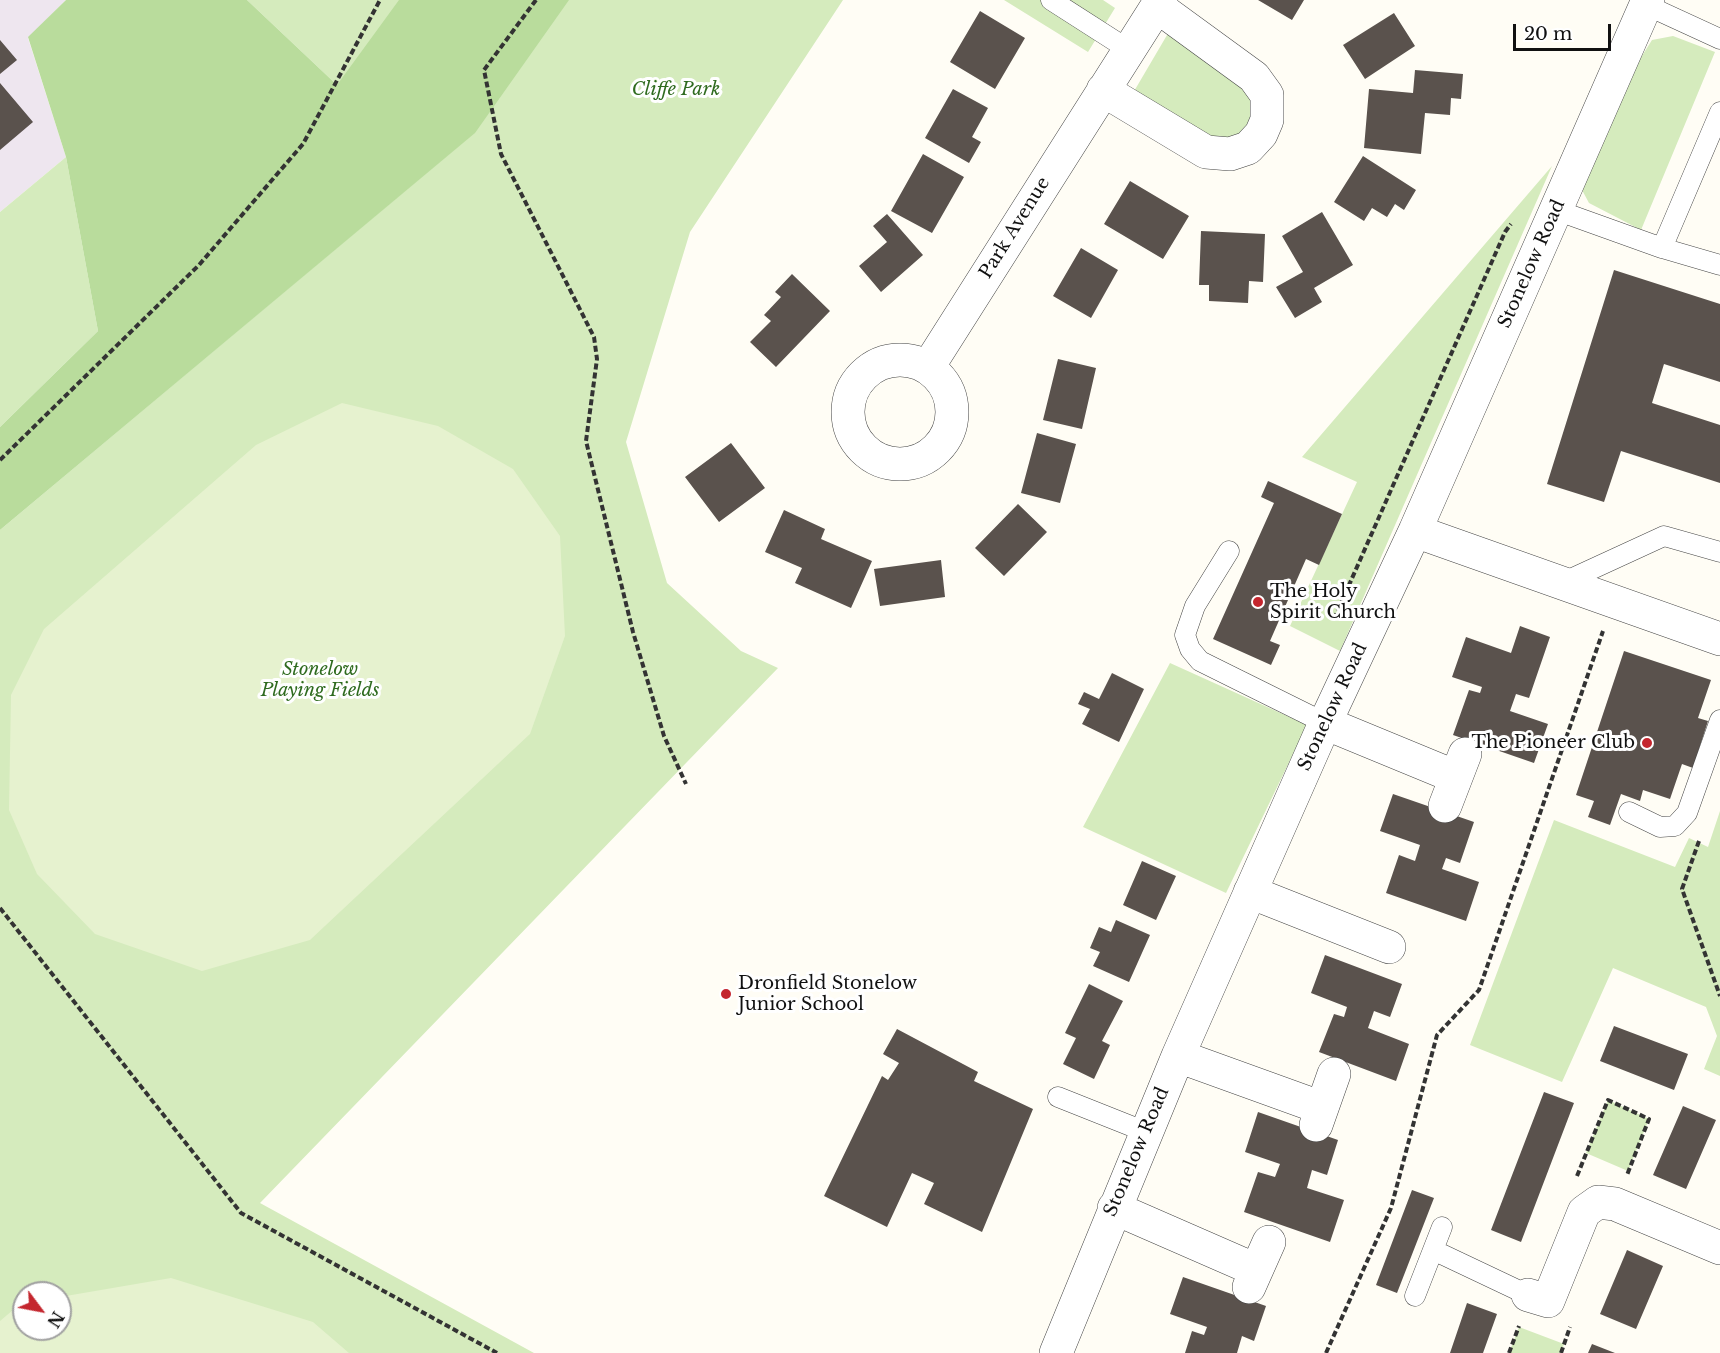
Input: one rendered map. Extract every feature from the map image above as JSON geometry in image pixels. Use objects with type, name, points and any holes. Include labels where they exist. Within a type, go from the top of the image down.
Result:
[{"type":"street","name":"Park Avenue","points":[[928,367],[1103,90],[1160,3],[1254,76],[1267,95],[1267,120],[1261,134],[1248,148],[1230,154],[1206,152],[1103,90]]},
{"type":"street","name":"Stonelow Road","points":[[1056,1353],[1178,1056],[1325,723],[1414,531],[1647,3]]},
{"type":"street","points":[[1414,531],[1614,599],[1720,639]]},
{"type":"street","points":[[1325,723],[1455,779]]},
{"type":"street","points":[[1250,892],[1389,944]]},
{"type":"street","points":[[1178,1056],[1319,1116],[1334,1074]]},
{"type":"street","points":[[1528,1296],[1548,1301],[1584,1212],[1598,1202],[1616,1204],[1720,1248]]},
{"type":"street","points":[[1114,1208],[1258,1266]]},
{"type":"lane","points":[[1051,0],[1129,50]]},
{"type":"lane","points":[[1647,3],[1720,39]]},
{"type":"lane","points":[[1662,248],[1720,112]]},
{"type":"lane","points":[[1556,210],[1662,248],[1720,265]]},
{"type":"lane","points":[[1564,582],[1664,536],[1720,552]]},
{"type":"lane","points":[[1229,551],[1195,606],[1185,635],[1190,649],[1200,661],[1325,723]]},
{"type":"lane","points":[[1629,812],[1660,827],[1675,826],[1687,813],[1720,720]]},
{"type":"lane","points":[[1058,1097],[1146,1132]]},
{"type":"lane","points":[[1415,1296],[1442,1227]]},
{"type":"lane","points":[[1433,1250],[1528,1296]]},
{"type":"path","points":[[0,460],[199,265],[303,144],[380,0]]},
{"type":"path","points":[[536,0],[484,70],[501,154],[594,337],[597,359],[586,441],[633,632],[664,736],[686,784]]},
{"type":"path","points":[[1326,1353],[1391,1208],[1437,1035],[1479,990],[1614,599]]},
{"type":"path","points":[[1687,813],[1700,840],[1682,889],[1720,996]]},
{"type":"path","points":[[0,908],[241,1214],[496,1353]]},
{"type":"path","points":[[1584,1212],[1566,1205],[1608,1100],[1649,1119],[1616,1204]]},
{"type":"shaded area","points":[[0,0],[66,0],[28,38],[66,157],[0,212]]},
{"type":"green space","points":[[66,0],[247,0],[337,85],[399,0],[569,0],[475,133],[0,530],[0,427],[98,331],[66,157],[28,37]]},
{"type":"green space","name":"Stonelow Playing Fields","points":[[247,0],[843,0],[690,232],[626,442],[667,583],[741,651],[778,668],[260,1203],[534,1353],[0,1353],[0,530],[474,133],[337,85]]},
{"type":"green space","points":[[1004,0],[1103,0],[1115,8],[1088,52]]},
{"type":"green space","points":[[1170,30],[1249,86],[1255,120],[1231,144],[1210,139],[1133,93]]},
{"type":"green space","points":[[1673,36],[1715,52],[1641,230],[1589,203],[1582,190],[1640,59],[1652,40]]},
{"type":"green space","points":[[66,157],[98,331],[0,427],[0,212]]},
{"type":"green space","points":[[1552,166],[1340,651],[1290,626],[1357,482],[1302,457]]},
{"type":"green space","points":[[342,403],[438,426],[513,469],[560,536],[565,636],[530,734],[310,940],[202,971],[95,934],[37,874],[9,810],[11,695],[44,629],[256,445]]},
{"type":"green space","points":[[1170,663],[1307,725],[1226,893],[1083,827]]},
{"type":"green space","points":[[1720,811],[1720,1076],[1704,1069],[1717,1036],[1706,1007],[1613,968],[1562,1082],[1470,1045],[1554,820],[1675,867],[1689,838],[1708,847]]},
{"type":"green space","points":[[1608,1100],[1649,1119],[1628,1171],[1586,1153]]},
{"type":"green space","points":[[171,1278],[313,1322],[349,1353],[0,1353],[0,1321],[12,1311],[12,1341],[72,1341],[72,1295]]},
{"type":"green space","points":[[1519,1327],[1564,1344],[1561,1353],[1509,1353]]},
{"type":"building","points":[[1258,0],[1304,0],[1292,20]]},
{"type":"building","points":[[980,11],[1025,38],[995,89],[950,62]]},
{"type":"building","points":[[1394,13],[1415,46],[1365,79],[1343,45]]},
{"type":"building","points":[[0,40],[17,60],[0,74]]},
{"type":"building","points":[[1415,70],[1463,74],[1461,99],[1451,98],[1450,115],[1425,113],[1421,154],[1364,148],[1369,89],[1413,93]]},
{"type":"building","points":[[0,83],[33,122],[0,150]]},
{"type":"building","points":[[953,89],[988,108],[972,137],[981,142],[969,163],[925,138]]},
{"type":"building","points":[[923,154],[964,177],[932,233],[891,211]]},
{"type":"building","points":[[1363,156],[1416,190],[1404,210],[1395,204],[1387,217],[1372,208],[1364,221],[1334,202]]},
{"type":"building","points":[[1130,181],[1189,216],[1163,259],[1104,224]]},
{"type":"building","points":[[1322,212],[1353,265],[1314,288],[1322,302],[1295,318],[1276,287],[1303,272],[1282,236]]},
{"type":"building","points":[[887,214],[923,255],[881,292],[859,266],[887,242],[873,226]]},
{"type":"building","points":[[1201,231],[1265,234],[1263,282],[1249,281],[1248,303],[1209,301],[1209,285],[1199,285]]},
{"type":"building","points":[[1081,248],[1118,270],[1091,318],[1053,296]]},
{"type":"building","points":[[1614,270],[1720,304],[1720,382],[1664,364],[1652,403],[1720,425],[1720,483],[1621,451],[1604,502],[1547,484]]},
{"type":"building","points":[[792,274],[830,311],[776,367],[750,342],[771,321],[764,315],[781,297],[775,292]]},
{"type":"building","points":[[1058,359],[1096,368],[1082,429],[1043,420]]},
{"type":"building","points":[[1037,433],[1076,444],[1060,503],[1021,493]]},
{"type":"building","points":[[731,443],[765,488],[719,522],[685,477]]},
{"type":"building","name":"The Holy Spirit Church","points":[[1268,481],[1342,514],[1319,565],[1306,559],[1270,641],[1280,645],[1271,665],[1213,639],[1274,503],[1261,497]]},
{"type":"building","points":[[1018,504],[1047,532],[1004,576],[975,548]]},
{"type":"building","points":[[784,510],[825,529],[821,539],[872,561],[851,608],[795,583],[802,568],[765,552]]},
{"type":"building","points":[[941,560],[945,597],[880,606],[874,569]]},
{"type":"building","points":[[1520,626],[1550,637],[1529,698],[1516,694],[1510,711],[1548,724],[1534,763],[1453,735],[1469,690],[1480,693],[1482,687],[1452,677],[1466,637],[1511,653]]},
{"type":"building","name":"The Pioneer Club","points":[[1624,651],[1711,680],[1698,718],[1708,721],[1693,768],[1682,764],[1670,799],[1643,790],[1640,801],[1621,794],[1610,825],[1588,817],[1594,801],[1576,795]]},
{"type":"building","points":[[1112,673],[1144,689],[1119,742],[1082,724],[1090,709],[1078,704],[1084,692],[1099,699]]},
{"type":"building","points":[[1393,794],[1474,822],[1460,863],[1446,858],[1442,869],[1479,882],[1466,921],[1386,893],[1399,855],[1415,861],[1420,845],[1380,831]]},
{"type":"building","points":[[1142,861],[1176,876],[1156,920],[1123,905]]},
{"type":"building","points":[[1116,920],[1150,935],[1129,982],[1093,966],[1100,952],[1090,948],[1099,927],[1111,932]]},
{"type":"building","points":[[1325,955],[1402,984],[1390,1017],[1374,1011],[1368,1028],[1409,1044],[1396,1081],[1319,1052],[1334,1014],[1344,1017],[1347,1007],[1311,993]]},
{"type":"building","points":[[1089,984],[1123,1001],[1102,1041],[1110,1045],[1094,1079],[1063,1064],[1076,1038],[1065,1033]]},
{"type":"building","points":[[1614,1026],[1688,1054],[1674,1090],[1600,1061]]},
{"type":"building","points":[[897,1029],[978,1072],[974,1081],[1033,1109],[982,1232],[924,1204],[934,1183],[912,1173],[887,1227],[824,1196],[882,1076],[888,1080],[899,1063],[883,1054]]},
{"type":"building","points":[[1544,1092],[1574,1103],[1521,1242],[1491,1230]]},
{"type":"building","points":[[1683,1106],[1716,1120],[1686,1189],[1653,1175]]},
{"type":"building","points":[[1258,1112],[1338,1140],[1327,1175],[1312,1170],[1307,1188],[1344,1200],[1330,1242],[1244,1212],[1258,1172],[1275,1177],[1280,1164],[1245,1152]]},
{"type":"building","points":[[1412,1190],[1434,1198],[1397,1293],[1376,1285]]},
{"type":"building","points":[[1627,1250],[1663,1266],[1636,1329],[1600,1314]]},
{"type":"building","points":[[1183,1277],[1266,1306],[1254,1341],[1242,1336],[1237,1353],[1185,1353],[1192,1331],[1204,1335],[1207,1327],[1170,1314]]},
{"type":"building","points":[[1467,1303],[1497,1314],[1483,1353],[1450,1353]]},
{"type":"building","points":[[1592,1344],[1615,1353],[1588,1353]]},
{"type":"place","name":"The Holy Spirit Church","points":[[1258,602]]},
{"type":"place","name":"The Pioneer Club","points":[[1647,743]]},
{"type":"place","name":"Dronfield Stonelow Junior School","points":[[726,994]]},
{"type":"park label","name":"Cliffe Park","points":[[676,90]]}]
